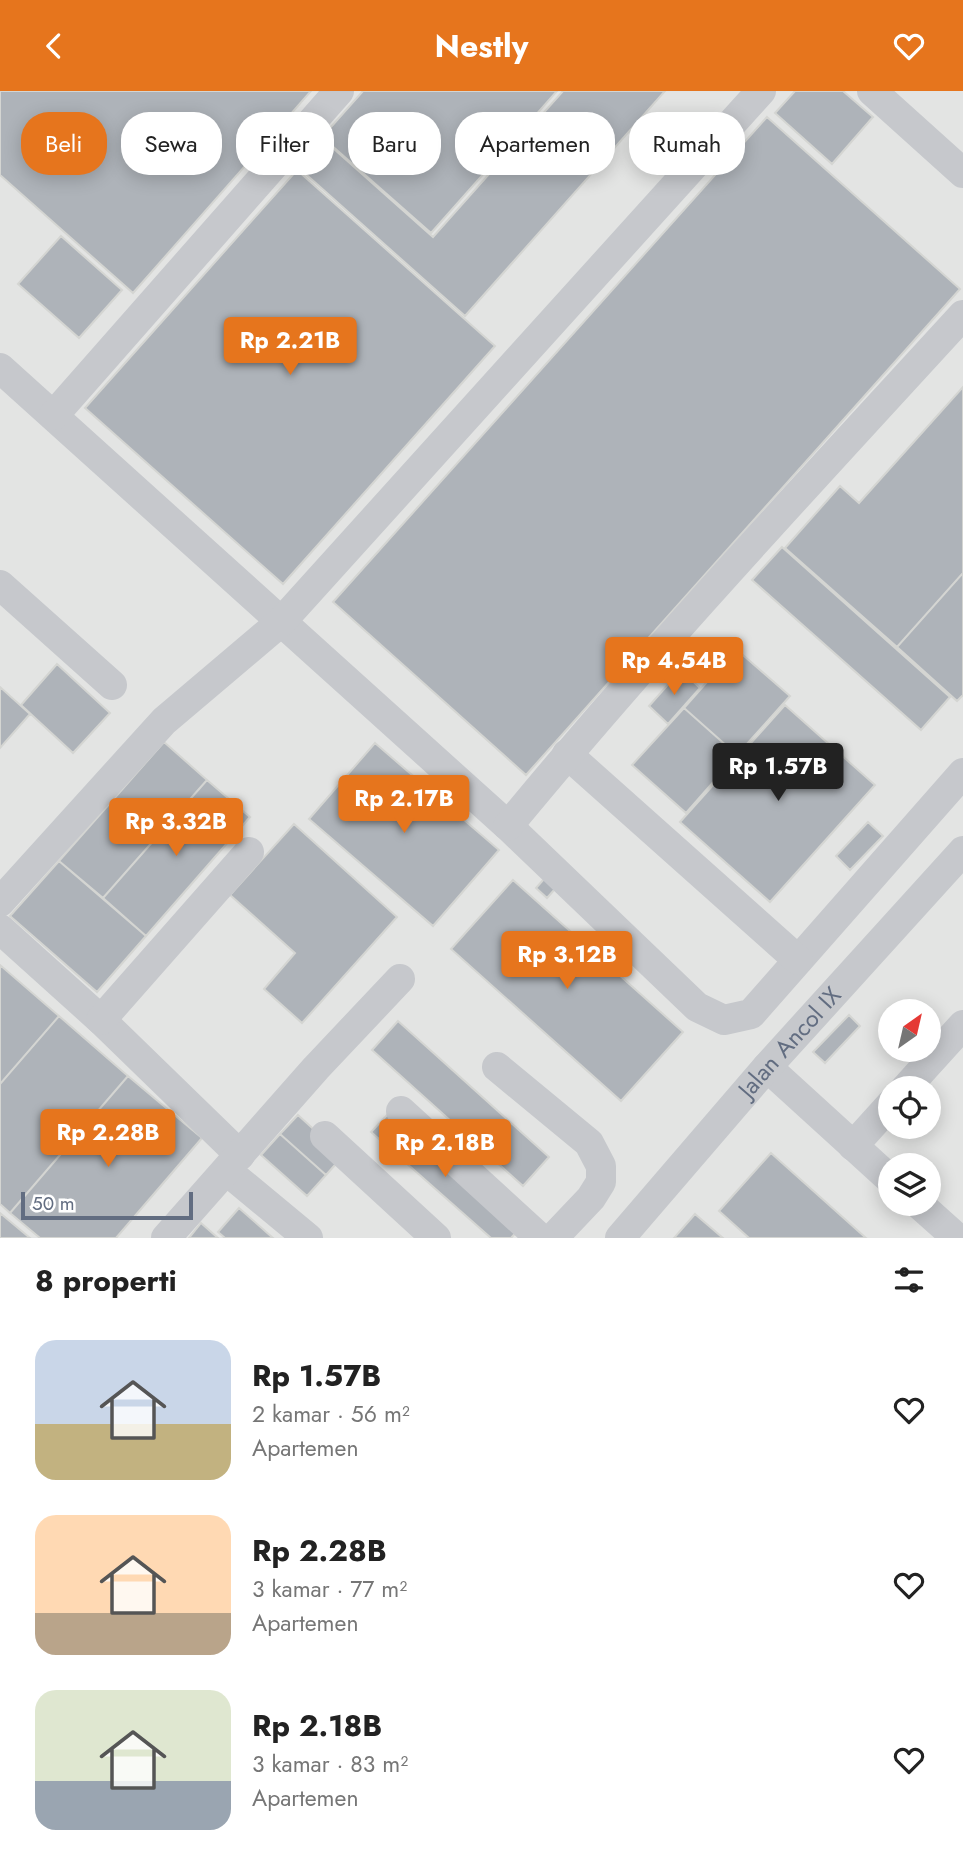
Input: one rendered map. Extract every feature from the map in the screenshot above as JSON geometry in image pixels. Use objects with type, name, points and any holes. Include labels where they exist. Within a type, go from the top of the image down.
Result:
[{"type":"lane","points":[[54,415],[339,91]]},
{"type":"lane","points":[[0,902],[164,722],[282,621],[761,91]]},
{"type":"lane","points":[[872,91],[963,173]]},
{"type":"lane","points":[[508,826],[567,754],[963,315]]},
{"type":"lane","points":[[0,368],[508,826],[697,1007],[724,1020],[751,1014],[963,773]]},
{"type":"lane","points":[[0,585],[112,685]]},
{"type":"lane","points":[[567,754],[798,960]]},
{"type":"lane","points":[[101,1020],[249,852]]},
{"type":"lane","name":"Jalan Ancol IX","points":[[620,1238],[767,1067],[963,852]]},
{"type":"lane","points":[[0,929],[101,1020],[233,1163],[308,1238]]},
{"type":"lane","points":[[166,1238],[316,1068],[400,979]]},
{"type":"lane","points":[[917,1076],[963,1025]]},
{"type":"lane","points":[[497,1067],[589,1143],[601,1166],[601,1182],[591,1198],[553,1238]]},
{"type":"lane","points":[[767,1067],[878,1168]]},
{"type":"lane","points":[[401,1111],[540,1238]]},
{"type":"lane","points":[[853,1146],[878,1118]]},
{"type":"lane","points":[[325,1136],[436,1238]]},
{"type":"lane","points":[[932,1216],[957,1238]]},
{"type":"shaded area","points":[[0,91],[963,91],[963,1238],[0,1238]]},
{"type":"building","points":[[0,91],[311,91],[292,112],[236,112],[237,175],[133,293],[0,175]]},
{"type":"building","points":[[363,91],[557,91],[538,112],[455,112],[455,175],[482,175],[431,233],[365,175],[441,175],[441,112],[348,112],[348,160],[334,148],[334,124]]},
{"type":"building","points":[[563,91],[665,91],[646,112],[629,112],[629,132],[615,147],[615,112],[544,112]]},
{"type":"building","points":[[795,91],[843,91],[873,117],[832,164],[775,113]]},
{"type":"building","points":[[767,117],[960,289],[526,775],[333,602],[715,175],[745,175],[745,142]]},
{"type":"building","points":[[334,149],[348,161],[348,175],[363,175],[433,237],[488,175],[590,175],[465,316],[307,175],[334,175]]},
{"type":"building","points":[[293,175],[303,175],[495,346],[283,584],[85,408]]},
{"type":"building","points":[[61,236],[122,290],[79,338],[18,284]]},
{"type":"building","points":[[963,387],[963,573],[897,647],[785,548],[840,486],[859,503]]},
{"type":"building","points":[[782,547],[950,697],[921,730],[752,580]]},
{"type":"building","points":[[963,573],[963,695],[957,701],[897,647]]},
{"type":"building","points":[[736,649],[790,696],[737,755],[684,708]]},
{"type":"building","points":[[57,664],[110,713],[73,753],[21,705]]},
{"type":"building","points":[[681,670],[700,688],[668,724],[649,706]]},
{"type":"building","points":[[0,687],[30,714],[0,748]]},
{"type":"building","points":[[785,705],[875,785],[770,902],[680,822]]},
{"type":"building","points":[[684,708],[737,755],[686,813],[632,765]]},
{"type":"building","points":[[164,742],[207,780],[103,898],[59,861]]},
{"type":"building","points":[[375,743],[499,850],[433,926],[309,819]]},
{"type":"building","points":[[207,780],[250,817],[146,936],[103,898]]},
{"type":"building","points":[[868,822],[883,836],[850,870],[836,856]]},
{"type":"building","points":[[294,824],[397,917],[302,1023],[264,989],[295,953],[230,895]]},
{"type":"building","points":[[59,861],[146,936],[97,992],[10,916]]},
{"type":"building","points":[[544,879],[555,889],[547,898],[536,888]]},
{"type":"building","points":[[513,880],[683,1032],[621,1101],[451,949]]},
{"type":"building","points":[[0,965],[59,1016],[0,1084]]},
{"type":"building","points":[[849,1015],[860,1026],[825,1063],[813,1052]]},
{"type":"building","points":[[59,1016],[128,1076],[10,1213],[0,1204],[0,1084]]},
{"type":"building","points":[[398,1021],[549,1157],[523,1186],[372,1050]]},
{"type":"building","points":[[128,1076],[202,1138],[116,1238],[40,1238],[10,1213]]},
{"type":"building","points":[[390,1112],[521,1227],[511,1238],[491,1238],[371,1132]]},
{"type":"building","points":[[298,1115],[343,1156],[326,1175],[280,1134]]},
{"type":"building","points":[[280,1134],[326,1175],[307,1196],[261,1155]]},
{"type":"building","points":[[771,1153],[866,1238],[749,1238],[719,1211]]},
{"type":"building","points":[[239,1208],[273,1238],[225,1238],[218,1232]]},
{"type":"building","points":[[0,1213],[30,1238],[0,1238]]},
{"type":"building","points":[[695,1214],[723,1238],[674,1238]]},
{"type":"building","points":[[201,1223],[218,1238],[189,1238]]}]
